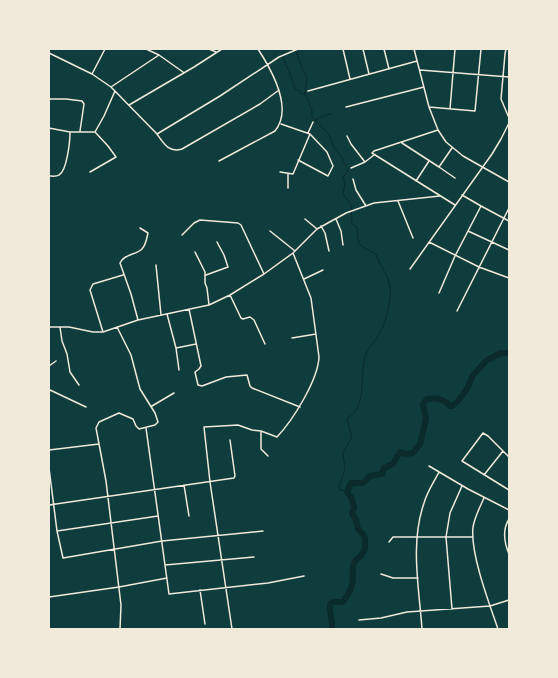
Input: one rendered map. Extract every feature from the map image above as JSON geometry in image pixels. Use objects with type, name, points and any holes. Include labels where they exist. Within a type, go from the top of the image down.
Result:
[{"type":"street","points":[[51,49],[49,53],[92,74],[115,91],[157,134],[169,149],[176,151],[260,104],[279,90]]},
{"type":"street","points":[[92,74],[105,49]]},
{"type":"street","points":[[146,49],[159,55],[184,73]]},
{"type":"street","points":[[209,49],[216,52]]},
{"type":"street","points":[[129,105],[222,49]]},
{"type":"street","points":[[219,161],[276,130],[280,123],[282,108],[279,90],[268,64],[258,49]]},
{"type":"street","points":[[157,134],[281,56],[298,49]]},
{"type":"street","points":[[343,49],[350,79]]},
{"type":"street","points":[[363,49],[369,74]]},
{"type":"street","points":[[384,49],[389,69]]},
{"type":"street","points":[[414,49],[429,107],[438,130],[446,142],[452,148],[509,182]]},
{"type":"street","points":[[450,109],[455,49]]},
{"type":"street","points":[[429,107],[475,111],[481,49]]},
{"type":"street","points":[[506,49],[501,99],[509,118]]},
{"type":"street","points":[[110,87],[159,55]]},
{"type":"street","points":[[308,91],[417,61]]},
{"type":"street","points":[[420,70],[509,76]]},
{"type":"street","points":[[346,107],[424,87]]},
{"type":"street","points":[[95,132],[115,91]]},
{"type":"street","points":[[49,98],[82,101],[84,104],[80,132]]},
{"type":"street","points":[[280,172],[293,174],[313,122]]},
{"type":"street","points":[[280,123],[309,134],[327,152],[333,166],[328,176],[298,160]]},
{"type":"street","points":[[410,269],[502,139],[509,123]]},
{"type":"street","points":[[49,128],[70,132],[95,132],[116,155],[115,158],[90,172]]},
{"type":"street","points":[[351,168],[365,162],[374,155],[372,153],[374,151],[438,130]]},
{"type":"street","points":[[49,176],[57,176],[62,173],[68,150],[70,132]]},
{"type":"street","points":[[347,136],[351,144],[365,162]]},
{"type":"street","points":[[402,143],[456,178]]},
{"type":"street","points":[[439,167],[452,148]]},
{"type":"street","points":[[374,155],[455,205]]},
{"type":"street","points":[[416,181],[429,161]]},
{"type":"street","points":[[288,174],[288,188]]},
{"type":"street","points":[[353,179],[356,190],[366,206]]},
{"type":"street","points":[[462,195],[509,221]]},
{"type":"street","points":[[49,327],[69,327],[93,332],[103,332],[138,320],[209,305],[230,295],[264,274],[294,252],[321,226],[346,213],[374,204],[440,196]]},
{"type":"street","points":[[398,201],[413,238]]},
{"type":"street","points":[[439,293],[468,230],[481,206]]},
{"type":"street","points":[[457,311],[509,208]]},
{"type":"street","points":[[305,219],[317,229]]},
{"type":"street","points":[[336,219],[341,231],[343,245]]},
{"type":"street","points":[[182,235],[194,223],[200,220],[238,223],[241,225],[264,274]]},
{"type":"street","points":[[321,226],[325,233],[329,251]]},
{"type":"street","points":[[138,320],[132,294],[124,275],[120,260],[142,248],[148,232],[140,228]]},
{"type":"street","points":[[468,230],[509,250]]},
{"type":"street","points":[[232,629],[210,482],[204,427],[238,425],[278,437],[300,407],[311,383],[319,357],[311,298],[294,252],[270,231]]},
{"type":"street","points":[[206,276],[228,267],[217,242]]},
{"type":"street","points":[[429,242],[479,267],[509,278]]},
{"type":"street","points":[[195,252],[205,269],[205,282],[209,305]]},
{"type":"street","points":[[156,265],[161,316]]},
{"type":"street","points":[[304,279],[323,270]]},
{"type":"street","points":[[103,332],[90,290],[91,287],[93,284],[124,275]]},
{"type":"street","points":[[230,295],[241,318],[252,318],[265,344]]},
{"type":"street","points":[[188,309],[201,366],[195,372],[198,385],[202,386],[226,377],[247,375],[252,388],[300,407]]},
{"type":"street","points":[[167,314],[176,348],[179,370]]},
{"type":"street","points":[[60,327],[70,372],[79,385]]},
{"type":"street","points":[[117,327],[131,355],[140,389],[151,406],[158,422],[146,428],[139,429],[133,419],[117,413],[99,422],[96,428],[107,496],[122,614],[120,629]]},
{"type":"street","points":[[292,338],[316,334]]},
{"type":"street","points":[[176,348],[197,344]]},
{"type":"street","points":[[49,366],[56,361]]},
{"type":"street","points":[[49,392],[50,390],[86,407]]},
{"type":"street","points":[[151,406],[174,393]]},
{"type":"street","points":[[146,428],[169,594],[268,583],[304,576]]},
{"type":"street","points":[[261,431],[261,449],[268,456]]},
{"type":"street","points":[[509,456],[484,433],[462,462],[509,490]]},
{"type":"street","points":[[49,506],[232,478],[235,476],[230,440]]},
{"type":"street","points":[[49,450],[99,444]]},
{"type":"street","points":[[484,475],[503,451]]},
{"type":"street","points":[[429,466],[462,486],[509,510]]},
{"type":"street","points":[[49,468],[57,531],[63,558],[162,541],[263,531]]},
{"type":"street","points":[[422,629],[416,537],[424,501],[439,472]]},
{"type":"street","points":[[184,485],[189,516]]},
{"type":"street","points":[[452,609],[446,537],[450,513],[462,486]]},
{"type":"street","points":[[484,498],[475,520],[473,537],[474,547],[490,606],[498,629]]},
{"type":"street","points":[[57,531],[158,516]]},
{"type":"street","points":[[509,519],[504,532],[509,554]]},
{"type":"street","points":[[389,542],[396,536],[473,537]]},
{"type":"street","points":[[165,566],[254,557]]},
{"type":"street","points":[[381,574],[393,578],[418,578]]},
{"type":"street","points":[[49,596],[118,587],[167,578]]},
{"type":"street","points":[[200,590],[205,624]]},
{"type":"street","points":[[359,620],[381,618],[407,612],[490,606],[509,600]]},
{"type":"waterway","points":[[295,49],[307,77],[305,94],[312,110],[312,117],[330,136],[334,147],[341,156],[348,171],[343,178],[345,183],[343,194],[351,205],[352,224],[357,227],[358,240],[361,246],[376,254],[390,287],[389,303],[385,322],[369,348],[364,360],[362,389],[359,403],[355,411],[347,419],[352,437],[343,453],[345,468],[339,485],[339,489],[347,492]]},
{"type":"waterway","points":[[283,57],[296,90],[300,91],[301,94],[305,94]]},
{"type":"waterway","points":[[315,120],[332,113]]},
{"type":"waterway","points":[[332,629],[330,604],[333,602],[343,602],[347,596],[353,581],[353,565],[365,549],[364,535],[358,529],[356,520],[352,513],[354,507],[351,497],[347,492],[351,483],[363,483],[370,476],[382,474],[384,468],[393,464],[400,452],[406,454],[413,453],[420,444],[426,419],[423,404],[427,399],[440,400],[452,406],[467,389],[473,375],[487,360],[501,353],[509,353]]}]
